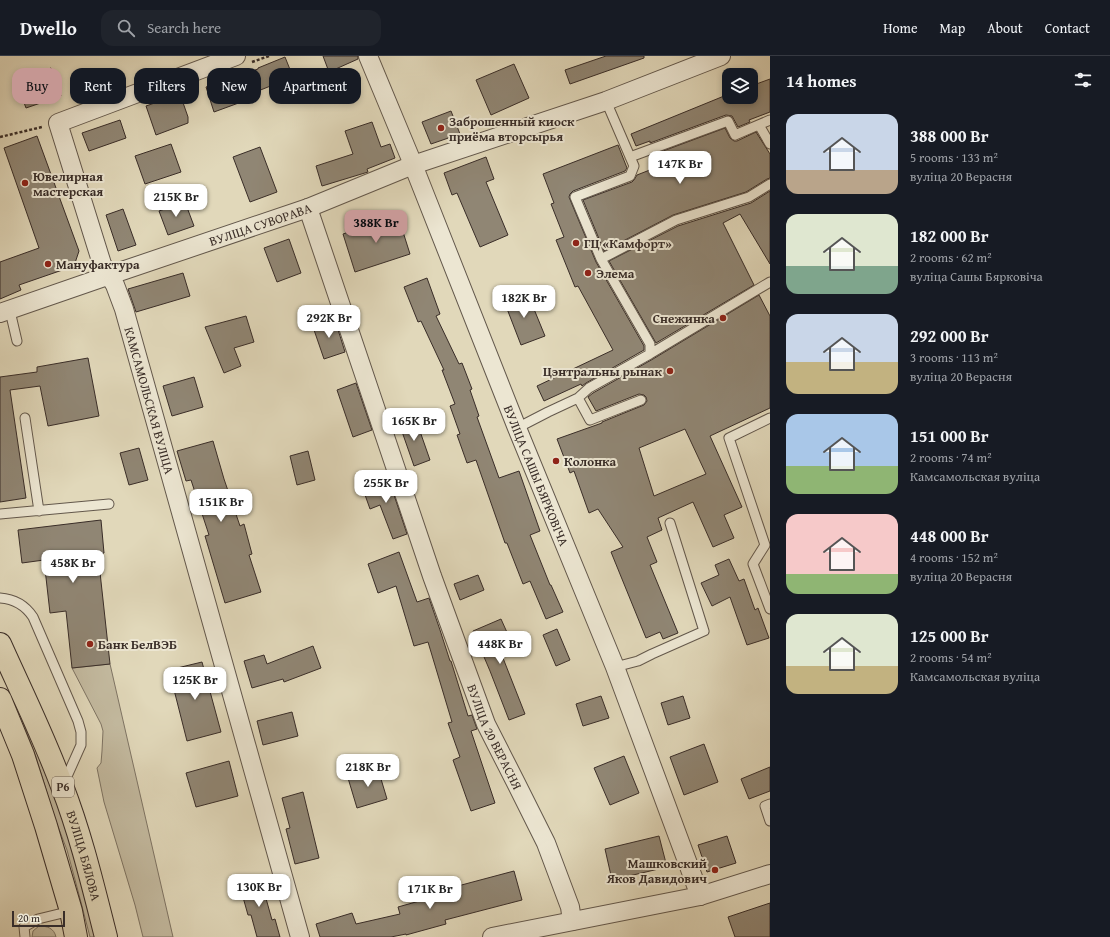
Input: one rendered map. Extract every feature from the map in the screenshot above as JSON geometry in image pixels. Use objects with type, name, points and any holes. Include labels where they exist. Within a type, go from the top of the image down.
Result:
[{"type":"main road","name":"ВУЛІЦА БЯЛОВА","points":[[0,644],[62,786],[81,842],[106,937]]},
{"type":"main road","name":"ВУЛІЦА БЯЛОВА","points":[[0,699],[23,755],[46,826],[71,911],[76,937]]},
{"type":"street","points":[[58,123],[236,56]]},
{"type":"street","name":"ВУЛІЦА САШЫ БЯРКОВІЧА","points":[[368,56],[517,428],[615,667],[700,896]]},
{"type":"street","name":"ВУЛІЦА СУВОРАВА","points":[[5,312],[308,208],[413,166],[606,100],[721,56]]},
{"type":"street","name":"КАМСАМОЛЬСКАЯ ВУЛІЦА","points":[[58,123],[102,264],[115,285],[124,309],[300,937]]},
{"type":"street","name":"ВУЛІЦА 20 ВЕРАСНЯ","points":[[308,208],[430,569],[486,724],[546,843],[570,907],[572,921]]},
{"type":"street","points":[[492,937],[700,896],[770,874]]},
{"type":"lane","points":[[606,100],[634,166],[630,176],[575,196],[600,259],[650,344],[650,354]]},
{"type":"lane","points":[[630,157],[728,121],[735,135],[770,120]]},
{"type":"lane","points":[[759,125],[770,144]]},
{"type":"lane","points":[[600,259],[676,220],[749,196],[770,184]]},
{"type":"lane","points":[[517,428],[578,398],[589,388],[650,354],[770,282]]},
{"type":"lane","points":[[5,312],[18,341]]},
{"type":"lane","points":[[578,398],[590,420],[641,400]]},
{"type":"lane","points":[[25,418],[39,511]]},
{"type":"lane","points":[[770,418],[729,438],[765,545],[753,564],[770,609]]},
{"type":"lane","points":[[0,514],[109,504]]},
{"type":"lane","points":[[615,667],[638,661],[704,632],[670,523]]},
{"type":"lane","points":[[0,598],[17,602],[28,610],[33,617],[78,721],[81,732],[81,745],[62,786]]},
{"type":"lane","points":[[770,804],[764,806],[770,821]]},
{"type":"lane","points":[[25,937],[24,927],[38,919],[71,911]]},
{"type":"path","points":[[0,137],[58,123]]},
{"type":"shaded area","points":[[110,664],[173,937],[143,937],[104,802],[97,768],[101,763],[103,731],[101,724],[72,668]]},
{"type":"shaded area","points":[[13,696],[42,752],[63,816],[96,937],[90,937],[67,850],[55,819],[36,757]]},
{"type":"shaded area","points":[[39,926],[50,928],[54,931],[56,937],[32,937],[33,931]]},
{"type":"building","points":[[323,56],[358,56],[358,59],[338,68],[328,68]]},
{"type":"building","points":[[606,56],[644,56],[644,58],[570,84],[565,70]]},
{"type":"building","points":[[285,57],[289,68],[269,68],[269,87],[261,90],[261,68],[258,68]]},
{"type":"building","points":[[514,64],[529,98],[491,115],[476,80]]},
{"type":"building","points":[[770,79],[770,112],[749,120],[750,122],[738,127],[732,116],[726,115],[650,143],[650,141],[636,146],[631,134],[722,97],[722,104],[758,104],[758,83]]},
{"type":"building","points":[[25,104],[38,104],[26,108]]},
{"type":"building","points":[[152,104],[183,104],[188,117],[188,123],[156,135],[146,106]]},
{"type":"building","points":[[211,104],[236,104],[214,112]]},
{"type":"building","name":"Заброшенный киоск приёма вторсырья","points":[[451,111],[460,134],[431,144],[422,122]]},
{"type":"building","points":[[120,120],[126,138],[89,151],[82,133]]},
{"type":"building","points":[[372,122],[381,147],[390,144],[395,158],[367,169],[368,172],[322,186],[316,166],[353,154],[345,131]]},
{"type":"building","points":[[725,128],[730,138],[734,141],[756,132],[770,154],[770,178],[746,192],[673,215],[604,251],[583,200],[632,182],[637,175],[660,166],[655,154]]},
{"type":"building","points":[[37,136],[79,251],[74,266],[19,285],[21,290],[0,299],[0,262],[39,248],[4,148]]},
{"type":"building","points":[[171,144],[181,172],[145,184],[135,156]]},
{"type":"building","points":[[618,145],[627,168],[625,171],[573,191],[569,197],[596,262],[644,346],[644,350],[582,386],[581,384],[544,401],[537,386],[613,350],[578,286],[575,287],[556,240],[564,237],[551,204],[554,203],[543,174]]},
{"type":"building","points":[[260,147],[277,192],[250,202],[233,157]]},
{"type":"building","points":[[486,157],[494,179],[486,182],[508,235],[480,247],[457,193],[452,195],[444,173]]},
{"type":"building","points":[[770,191],[770,264],[740,214],[723,223],[754,285],[656,343],[609,261],[678,226],[751,203]]},
{"type":"building","points":[[185,202],[194,226],[168,235],[159,211]]},
{"type":"building","points":[[123,209],[136,245],[118,251],[106,215]]},
{"type":"building","points":[[398,216],[410,254],[355,272],[343,234]]},
{"type":"building","points":[[289,239],[301,273],[277,282],[264,248]]},
{"type":"building","points":[[183,273],[190,296],[136,312],[128,289]]},
{"type":"building","points":[[427,278],[440,314],[436,316],[459,364],[462,363],[472,389],[470,390],[479,416],[477,417],[499,478],[519,471],[540,531],[530,535],[550,585],[563,612],[546,619],[530,581],[523,584],[507,543],[505,543],[476,460],[467,463],[457,435],[460,434],[450,406],[455,404],[442,370],[444,370],[421,321],[418,322],[404,287]]},
{"type":"building","points":[[527,292],[545,336],[521,345],[504,301]]},
{"type":"building","points":[[759,295],[770,316],[770,408],[710,436],[742,507],[724,515],[734,538],[713,547],[693,502],[658,518],[662,530],[647,537],[657,562],[650,565],[678,633],[663,639],[660,632],[646,638],[611,552],[623,547],[598,509],[589,513],[574,471],[570,473],[557,439],[602,423],[644,405],[647,401],[646,397],[639,394],[596,411],[588,397]],"holes":[[[685,429],[706,474],[654,496],[639,448]]]},
{"type":"building","points":[[246,316],[254,342],[234,348],[241,366],[224,373],[205,327]]},
{"type":"building","points":[[335,320],[345,352],[324,359],[313,327]]},
{"type":"building","points":[[88,358],[99,416],[48,426],[40,386],[10,390],[26,498],[0,502],[0,377],[37,372],[37,367]]},
{"type":"building","points":[[194,377],[203,407],[172,416],[163,386]]},
{"type":"building","points":[[356,383],[372,430],[353,437],[337,390]]},
{"type":"building","points":[[415,417],[430,460],[414,466],[399,423]]},
{"type":"building","points":[[213,441],[240,526],[244,524],[252,554],[249,555],[261,592],[225,603],[205,536],[209,535],[191,480],[186,481],[177,451]]},
{"type":"building","points":[[139,448],[148,480],[129,485],[120,453]]},
{"type":"building","points":[[308,451],[315,480],[297,485],[290,456]]},
{"type":"building","points":[[386,471],[407,534],[393,539],[380,505],[370,509],[364,492],[377,488],[372,476]]},
{"type":"building","points":[[101,520],[104,553],[98,554],[110,664],[72,668],[66,611],[50,613],[44,560],[22,563],[18,530]]},
{"type":"building","points":[[399,552],[417,602],[429,598],[468,716],[472,715],[477,729],[471,731],[495,803],[471,811],[453,760],[460,757],[448,723],[452,722],[428,642],[414,646],[396,586],[378,593],[368,564]]},
{"type":"building","points":[[729,559],[739,581],[744,579],[755,610],[758,608],[769,638],[747,645],[730,597],[712,606],[701,583],[719,575],[715,565]]},
{"type":"building","points":[[478,575],[484,590],[460,600],[454,584]]},
{"type":"building","points":[[501,619],[514,648],[501,653],[525,714],[509,720],[473,631]]},
{"type":"building","points":[[557,629],[570,660],[556,666],[543,635]]},
{"type":"building","points":[[313,646],[321,668],[284,682],[283,679],[252,688],[244,661],[264,655],[267,664]]},
{"type":"building","points":[[202,662],[221,732],[187,741],[169,670]]},
{"type":"building","points":[[601,696],[609,718],[583,726],[576,704]]},
{"type":"building","points":[[683,696],[690,718],[668,725],[661,703]]},
{"type":"building","points":[[292,712],[298,736],[263,745],[257,721]]},
{"type":"building","points":[[704,744],[718,782],[684,795],[670,757]]},
{"type":"building","points":[[624,756],[639,793],[610,805],[594,768]]},
{"type":"building","points":[[229,761],[238,796],[196,807],[186,773]]},
{"type":"building","points":[[770,767],[770,791],[749,799],[741,779]]},
{"type":"building","points":[[378,769],[387,799],[357,808],[348,778]]},
{"type":"building","points":[[303,792],[319,858],[295,864],[286,829],[290,828],[282,798]]},
{"type":"building","points":[[659,836],[667,867],[612,880],[605,849]]},
{"type":"building","points":[[727,836],[736,863],[707,872],[698,845]]},
{"type":"building","points":[[514,871],[522,900],[445,920],[446,924],[406,935],[391,937],[320,937],[316,924],[352,913],[356,924],[400,914],[398,907],[455,891],[454,887]]},
{"type":"building","points":[[260,877],[272,920],[275,919],[280,937],[257,937],[251,915],[248,915],[239,883]]},
{"type":"building","points":[[770,903],[770,937],[735,937],[728,917]]},
{"type":"place","name":"Заброшенный киоск приёма вторсырья","points":[[441,128]]},
{"type":"place","name":"Ювелирная мастерская","points":[[25,183]]},
{"type":"place","name":"ГЦ «Камфорт»","points":[[576,243]]},
{"type":"place","name":"Мануфактура","points":[[48,264]]},
{"type":"place","name":"Элема","points":[[588,273]]},
{"type":"place","name":"Снежинка","points":[[723,318]]},
{"type":"place","name":"Цэнтральны рынак","points":[[670,371]]},
{"type":"place","name":"Колонка","points":[[556,461]]},
{"type":"place","name":"Банк БелВЭБ","points":[[90,644]]},
{"type":"place","name":"Машковский Яков Давидович","points":[[715,870]]}]
